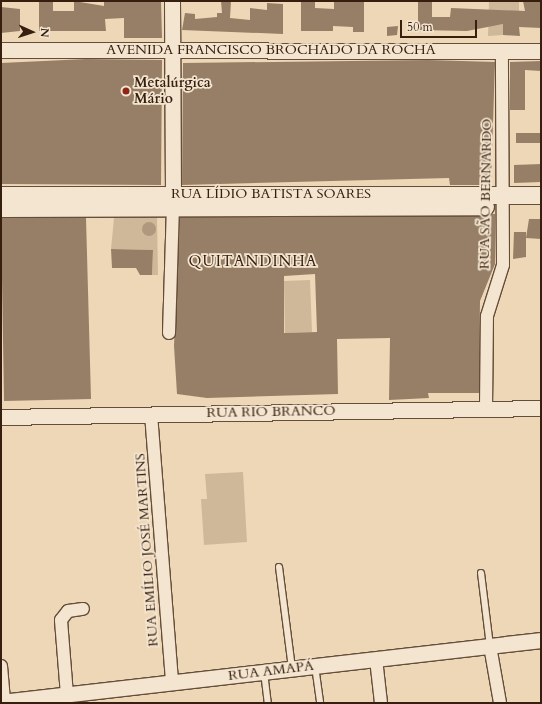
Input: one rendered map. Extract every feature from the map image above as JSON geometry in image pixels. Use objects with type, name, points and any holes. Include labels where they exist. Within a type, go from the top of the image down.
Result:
[{"type":"main road","name":"RUA LÍDIO BATISTA SOARES","points":[[5,202],[502,200],[541,195]]},
{"type":"main road","name":"RUA LÍDIO BATISTA SOARES","points":[[502,200],[541,206]]},
{"type":"street","points":[[168,333],[173,201],[172,1]]},
{"type":"street","name":"AVENIDA FRANCISCO BROCHADO DA ROCHA","points":[[1,50],[172,49],[541,51]]},
{"type":"street","name":"RUA SÃO BERNARDO","points":[[486,408],[487,316],[503,265],[502,50]]},
{"type":"street","name":"RUA RIO BRANCO","points":[[1,417],[541,408]]},
{"type":"street","name":"RUA EMÍLIO JOSÉ MARTINS","points":[[152,414],[172,683]]},
{"type":"street","points":[[67,695],[61,620],[68,611],[83,609]]},
{"type":"street","name":"RUA AMAPÁ","points":[[3,702],[39,700],[67,695],[541,640]]},
{"type":"street","points":[[490,646],[500,703]]},
{"type":"street","points":[[376,659],[381,703]]},
{"type":"street","points":[[1,666],[3,702]]},
{"type":"lane","points":[[279,567],[292,669]]},
{"type":"lane","points":[[481,573],[490,646]]},
{"type":"lane","points":[[315,666],[320,703]]},
{"type":"lane","points":[[264,672],[268,703]]},
{"type":"shaded area","points":[[489,1],[519,1],[519,11],[496,25],[503,24],[503,35],[488,36]]},
{"type":"shaded area","points":[[157,217],[158,275],[152,275],[153,250],[111,249],[114,218]]},
{"type":"shaded area","points":[[149,222],[154,224],[156,229],[154,234],[149,236],[144,234],[142,229],[144,224]]},
{"type":"shaded area","points":[[310,280],[312,332],[285,333],[284,281]]},
{"type":"shaded area","points":[[243,472],[247,542],[204,545],[201,499],[207,499],[205,474]]},
{"type":"building","points":[[39,1],[53,1],[53,11],[74,11],[74,1],[104,6],[104,1],[161,1],[162,38],[124,38],[124,18],[105,19],[106,31],[39,31]]},
{"type":"building","points":[[221,1],[231,1],[230,18],[250,20],[250,8],[267,10],[267,3],[283,4],[283,34],[182,30],[185,13],[195,14],[195,19],[217,17],[217,13],[222,13]]},
{"type":"building","points":[[301,1],[315,1],[315,8],[334,9],[334,1],[364,1],[364,32],[353,32],[353,27],[333,26],[333,31],[301,31]]},
{"type":"building","points":[[418,1],[432,1],[432,17],[450,17],[451,8],[525,11],[523,1],[541,1],[541,28],[519,27],[520,36],[503,35],[503,24],[467,31],[418,30]]},
{"type":"building","points":[[1,7],[20,9],[20,31],[1,33]]},
{"type":"building","points":[[398,26],[397,35],[387,36],[387,27]]},
{"type":"building","points":[[86,59],[162,60],[161,185],[1,184],[1,63]]},
{"type":"building","points":[[428,60],[495,62],[491,185],[450,185],[449,178],[182,185],[183,63]]},
{"type":"building","points":[[541,61],[541,71],[525,70],[525,110],[510,110],[510,62]]},
{"type":"building","points":[[516,133],[541,133],[541,143],[516,143]]},
{"type":"building","points":[[541,164],[541,182],[514,183],[514,165]]},
{"type":"building","points":[[495,214],[495,264],[480,301],[479,393],[428,393],[429,398],[389,400],[390,338],[337,339],[338,394],[207,398],[177,394],[174,346],[180,217]],"holes":[[[315,274],[317,332],[284,333],[284,276]]]},
{"type":"building","points":[[1,218],[86,218],[91,399],[4,401]]},
{"type":"building","points":[[529,219],[541,219],[541,239],[526,238]]},
{"type":"building","points":[[514,232],[526,232],[526,257],[513,259]]},
{"type":"building","points":[[111,249],[153,250],[152,275],[140,275],[136,268],[112,268]]},
{"type":"place","name":"Metalúrgica Mário","points":[[126,91]]},
{"type":"district","name":"QUITANDINHA","points":[[253,262]]}]
